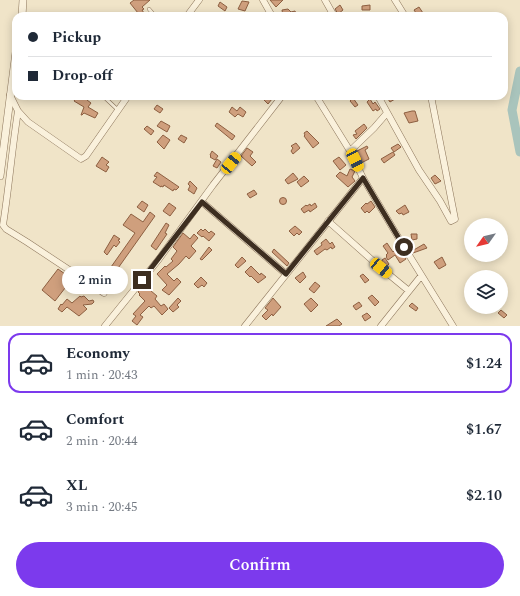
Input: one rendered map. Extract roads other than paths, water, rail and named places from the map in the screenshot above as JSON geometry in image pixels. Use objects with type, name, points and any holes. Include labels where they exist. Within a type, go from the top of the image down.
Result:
[{"type":"street","points":[[22,12],[23,0]]},
{"type":"street","points":[[190,12],[199,0]]},
{"type":"street","points":[[263,0],[270,12]]},
{"type":"street","points":[[325,0],[332,12]]},
{"type":"street","points":[[395,0],[402,12]]},
{"type":"street","points":[[0,176],[12,81]]},
{"type":"street","points":[[10,95],[12,99]]},
{"type":"street","points":[[12,100],[18,111],[28,122],[81,159],[86,156],[125,100]]},
{"type":"street","points":[[105,326],[159,259],[279,100]]},
{"type":"street","points":[[318,100],[350,151],[363,178],[421,276],[453,326]]},
{"type":"street","points":[[380,100],[419,170],[440,201],[451,221],[455,219],[432,100]]},
{"type":"street","points":[[18,111],[3,225],[6,229],[104,293]]},
{"type":"street","points":[[350,151],[387,113]]},
{"type":"street","points":[[245,326],[363,178]]},
{"type":"street","points":[[202,202],[286,274]]},
{"type":"street","points":[[328,221],[409,291]]},
{"type":"street","points":[[381,326],[421,276]]},
{"type":"lane","points":[[107,100],[118,110]]},
{"type":"waterway","points":[[520,71],[512,110],[520,152]]}]
